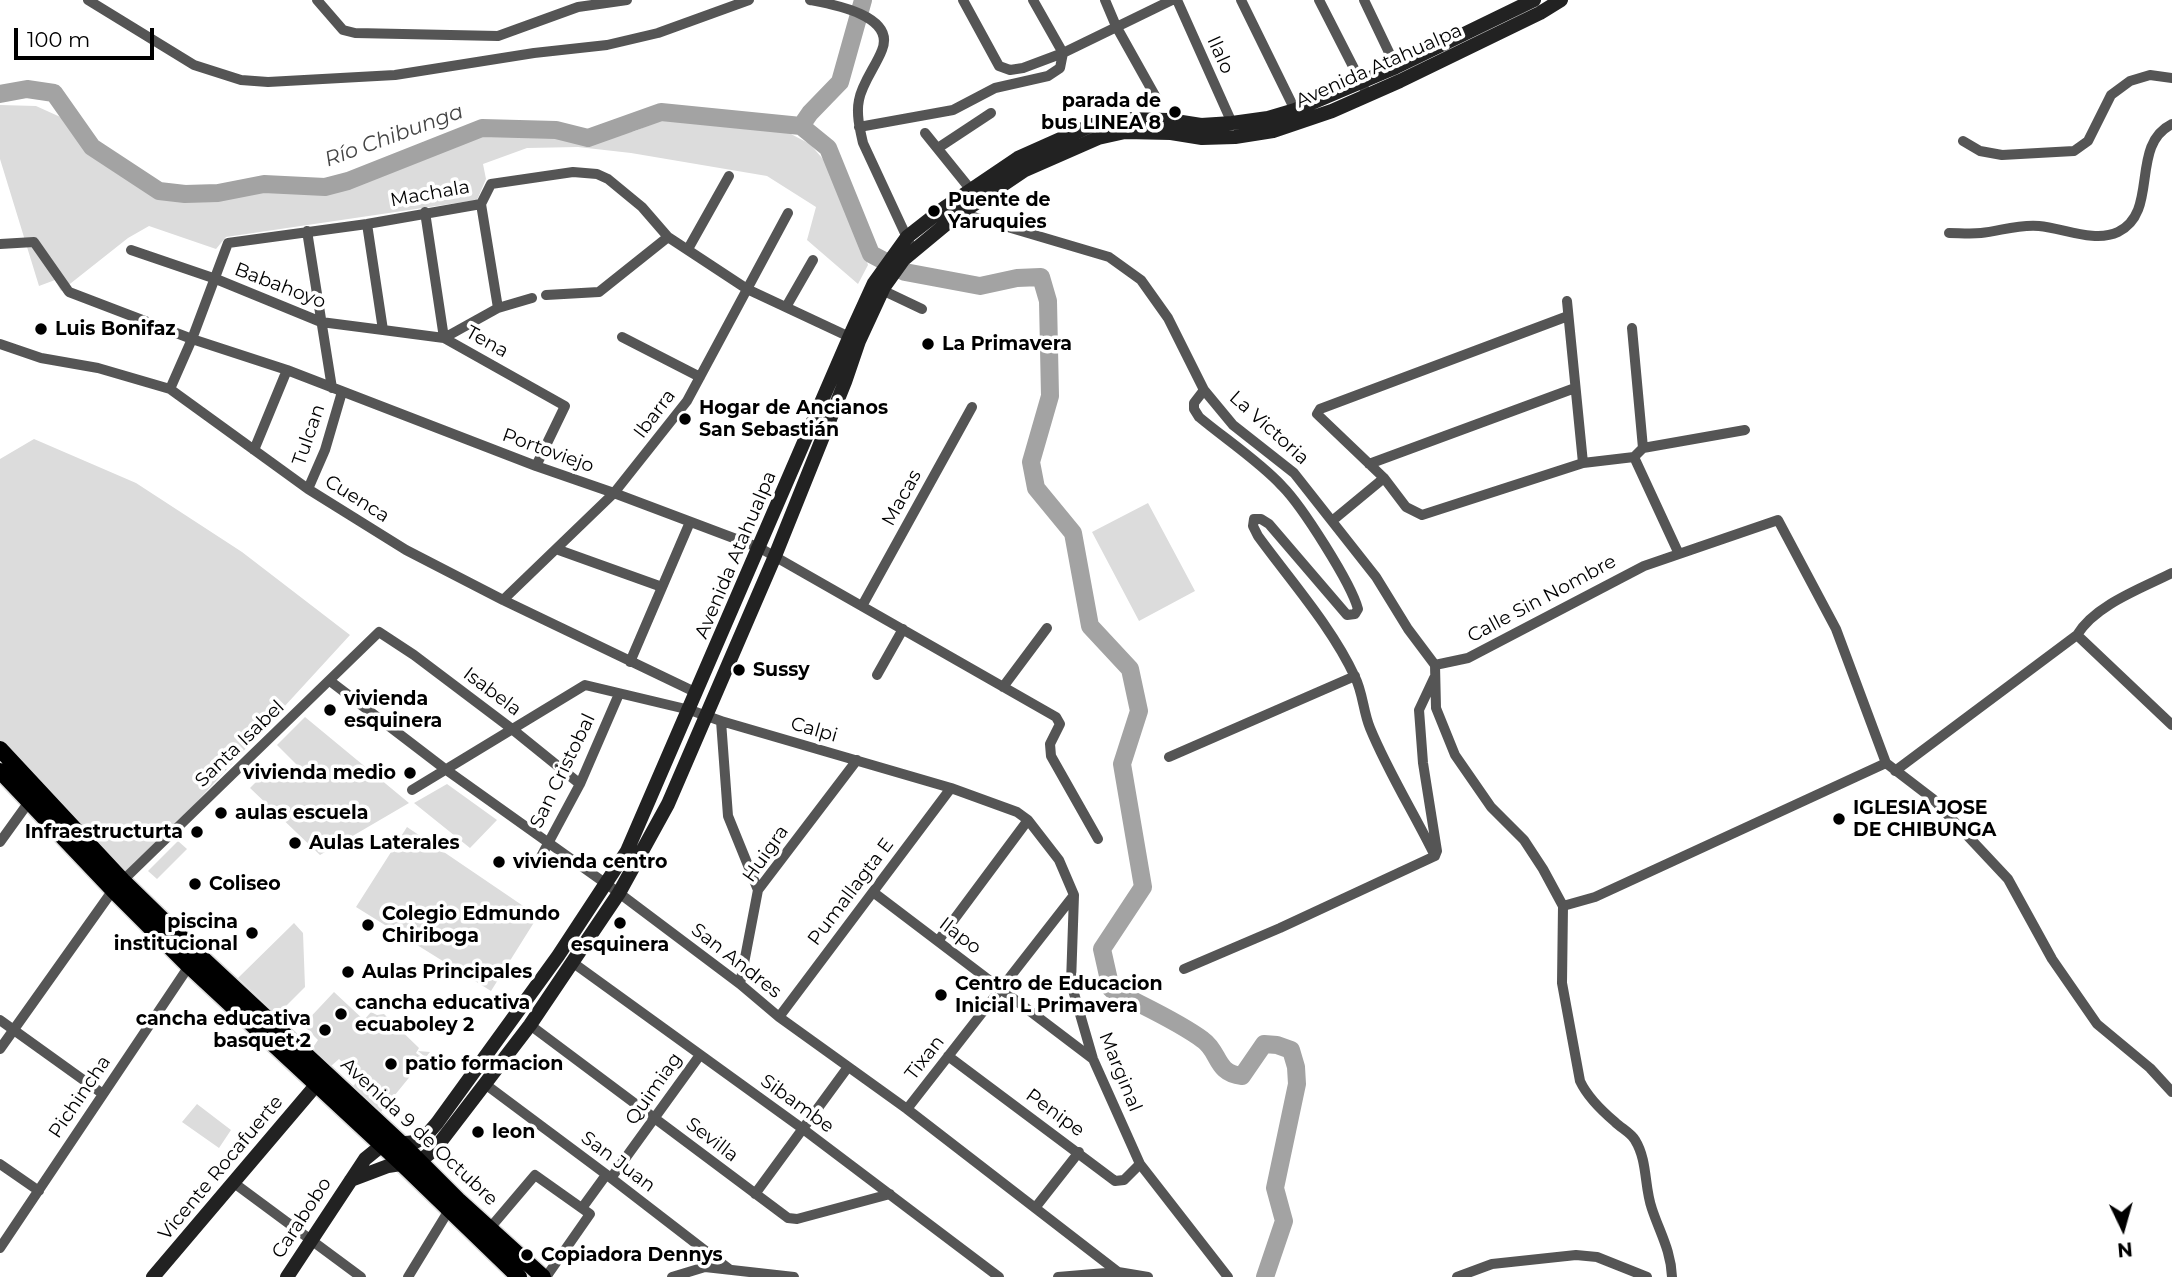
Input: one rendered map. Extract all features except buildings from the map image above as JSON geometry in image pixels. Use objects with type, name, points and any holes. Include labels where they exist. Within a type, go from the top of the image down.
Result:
[{"type":"main road","name":"Avenida Atahualpa","points":[[381,1146],[403,1145],[425,1137],[558,956],[627,851],[854,339],[880,287],[905,249],[944,208],[1018,158],[1093,125],[1122,119],[1169,120],[1201,125],[1268,118],[1365,88],[1487,31],[1534,0]]},
{"type":"main road","name":"Avenida Atahualpa","points":[[905,249],[1025,170],[1098,138],[1125,132],[1171,133],[1202,138],[1235,137],[1273,131],[1332,111],[1396,67],[1561,0]]},
{"type":"main road","name":"Avenida Atahualpa","points":[[419,1161],[435,1149],[530,1025],[619,893],[668,804],[775,556],[845,382],[854,339]]},
{"type":"main road","name":"Avenida 9 de Octubre","points":[[0,749],[34,794],[189,965],[519,1277]]},
{"type":"main road","name":"Avenida 9 de Octubre","points":[[0,771],[34,794]]},
{"type":"main road","name":"Avenida 9 de Octubre","points":[[118,885],[209,964],[544,1277]]},
{"type":"main road","name":"Vicente Rocafuerte","points":[[153,1277],[317,1084]]},
{"type":"main road","name":"Carabobo","points":[[287,1277],[365,1159],[381,1146]]},
{"type":"main road","points":[[401,1163],[419,1161]]},
{"type":"main road","name":"Carabobo","points":[[350,1180],[401,1163]]},
{"type":"street","points":[[88,0],[194,65],[241,80],[268,82],[395,75],[534,53],[607,45],[659,33],[749,0]]},
{"type":"street","points":[[317,0],[343,30],[355,33],[481,37],[511,33],[579,7],[627,0]]},
{"type":"street","points":[[810,0],[842,6],[872,19],[881,31],[884,46],[859,99],[859,127],[905,249]]},
{"type":"street","points":[[963,0],[999,66],[1010,70],[1063,54],[1174,0]]},
{"type":"street","points":[[859,127],[953,110],[995,88],[1048,76],[1060,68],[1063,54],[1033,0]]},
{"type":"street","points":[[1105,0],[1116,26],[1158,100]]},
{"type":"street","name":"Ilalo","points":[[1174,0],[1232,123]]},
{"type":"street","points":[[1241,0],[1295,110]]},
{"type":"street","points":[[1319,0],[1365,88]]},
{"type":"street","points":[[1364,0],[1396,67]]},
{"type":"street","points":[[1963,141],[1980,151],[2002,155],[2074,151],[2088,141],[2111,94],[2130,81],[2150,75],[2172,78]]},
{"type":"street","points":[[938,148],[991,113]]},
{"type":"street","points":[[1949,233],[1980,233],[2038,226],[2094,235],[2115,234],[2132,222],[2138,209],[2150,143],[2161,130],[2172,124]]},
{"type":"street","points":[[925,133],[971,190]]},
{"type":"street","name":"Machala","points":[[170,389],[229,243],[481,204],[491,184],[573,172],[597,174],[608,179],[642,207],[668,237],[747,289],[854,339]]},
{"type":"street","points":[[688,249],[729,176]]},
{"type":"street","points":[[481,204],[498,308]]},
{"type":"street","name":"La Victoria","points":[[944,208],[1109,257],[1141,280],[1168,318],[1203,390],[1233,425],[1294,473],[1376,577],[1435,670]]},
{"type":"street","name":"Tena","points":[[425,212],[444,338],[565,406],[536,466]]},
{"type":"street","name":"Ibarra","points":[[503,600],[614,493],[687,401],[788,213]]},
{"type":"street","points":[[367,223],[383,330]]},
{"type":"street","name":"Tulcan","points":[[307,231],[321,322],[337,390],[325,450],[308,489]]},
{"type":"street","points":[[546,295],[599,292],[668,237]]},
{"type":"street","name":"Portoviejo","points":[[0,244],[34,243],[69,292],[192,339],[286,370],[760,548],[775,556],[1059,720],[1060,724],[1050,744],[1051,756],[1098,839]]},
{"type":"street","name":"Babahoyo","points":[[131,250],[216,279],[321,322],[444,338]]},
{"type":"street","points":[[786,307],[813,260]]},
{"type":"street","points":[[880,287],[922,309]]},
{"type":"street","points":[[444,338],[498,308],[532,298]]},
{"type":"street","points":[[1567,301],[1583,463]]},
{"type":"street","points":[[1568,316],[1320,409],[1317,414],[1384,478],[1406,506],[1422,515],[1583,463],[1634,457],[1643,448],[1745,430]]},
{"type":"street","points":[[1632,328],[1643,448]]},
{"type":"street","points":[[622,337],[700,377]]},
{"type":"street","name":"Cuenca","points":[[0,344],[41,358],[98,368],[170,389],[308,489],[406,550],[697,693]]},
{"type":"street","points":[[254,450],[286,370]]},
{"type":"street","points":[[1369,464],[1575,388]]},
{"type":"street","points":[[1203,390],[1194,403],[1199,417],[1282,486],[1335,563],[1356,602],[1358,609],[1355,614],[1347,615],[1269,524],[1261,519],[1254,519],[1253,526],[1258,536],[1326,630],[1355,676],[1372,734],[1435,856]]},
{"type":"street","name":"Macas","points":[[862,606],[972,407]]},
{"type":"street","points":[[1634,457],[1678,552]]},
{"type":"street","points":[[1332,521],[1384,478]]},
{"type":"street","name":"Calle Sin Nombre","points":[[1435,670],[1468,658],[1644,566],[1678,552],[1777,520],[1836,629],[1886,763]]},
{"type":"street","points":[[630,662],[690,522]]},
{"type":"street","points":[[556,549],[662,587]]},
{"type":"street","points":[[1895,771],[2077,635],[2083,625],[2120,598],[2172,573]]},
{"type":"street","points":[[1003,687],[1046,628]]},
{"type":"street","points":[[877,675],[903,629]]},
{"type":"street","name":"Santa Isabel","points":[[0,1049],[118,885],[379,632]]},
{"type":"street","name":"Isabela","points":[[379,632],[512,729],[580,784]]},
{"type":"street","points":[[2077,635],[2172,725]]},
{"type":"street","points":[[1184,969],[1305,917],[1435,856],[1437,851],[1423,763],[1419,710],[1435,670]]},
{"type":"street","points":[[1435,670],[1436,708],[1455,755],[1491,807],[1524,840],[1563,906],[1562,983],[1580,1081],[1594,1101],[1634,1138],[1643,1159],[1652,1210],[1668,1247],[1672,1277]]},
{"type":"street","points":[[1169,757],[1355,676]]},
{"type":"street","name":"San Andres","points":[[330,681],[445,769],[619,893],[740,984],[779,1017],[907,1109],[1118,1272]]},
{"type":"street","name":"Calpi","points":[[512,729],[585,685],[690,709],[720,722],[951,788],[1017,812],[1028,820]]},
{"type":"street","name":"San Cristobal","points":[[537,864],[580,784],[619,694]]},
{"type":"street","points":[[720,722],[729,816],[758,890]]},
{"type":"street","points":[[412,790],[512,729]]},
{"type":"street","name":"Huigra","points":[[740,984],[758,890],[857,760]]},
{"type":"street","points":[[1563,906],[1595,897],[1886,763],[1933,799],[2008,879],[2052,959],[2097,1024],[2150,1068],[2172,1092]]},
{"type":"street","name":"Pumallagta E","points":[[779,1017],[951,788]]},
{"type":"street","points":[[0,842],[34,794]]},
{"type":"street","points":[[938,941],[1028,820]]},
{"type":"street","name":"Marginal","points":[[1028,820],[1059,860],[1074,895],[1071,983],[1093,1059],[1140,1164],[1228,1277]]},
{"type":"street","name":"Ilapo","points":[[873,892],[1093,1059]]},
{"type":"street","name":"Tixan","points":[[907,1109],[1074,895]]},
{"type":"street","name":"Sibambe","points":[[572,962],[803,1129],[999,1277]]},
{"type":"street","name":"Pichincha","points":[[0,1248],[189,965]]},
{"type":"street","points":[[0,1020],[103,1094]]},
{"type":"street","name":"Sevilla","points":[[530,1025],[791,1219],[890,1194]]},
{"type":"street","name":"Quimiag","points":[[544,1277],[609,1176],[655,1119],[700,1055]]},
{"type":"street","name":"Penipe","points":[[948,1056],[1115,1181],[1124,1180],[1140,1164]]},
{"type":"street","points":[[755,1194],[848,1067]]},
{"type":"street","name":"San Juan","points":[[485,1084],[729,1269]]},
{"type":"street","points":[[1035,1208],[1079,1152]]},
{"type":"street","points":[[0,1164],[38,1191]]},
{"type":"street","points":[[490,1228],[536,1175],[586,1211]]},
{"type":"street","points":[[233,1183],[361,1277]]},
{"type":"street","points":[[408,1277],[449,1210]]},
{"type":"street","points":[[1457,1277],[1492,1264],[1569,1255],[1597,1257],[1647,1277]]},
{"type":"street","points":[[705,1267],[716,1277]]},
{"type":"street","points":[[672,1277],[705,1267],[794,1277]]},
{"type":"street","points":[[1058,1277],[1118,1272],[1147,1277]]},
{"type":"shaded area","points":[[0,105],[36,106],[67,120],[101,158],[133,184],[165,198],[209,202],[253,193],[313,192],[356,185],[493,132],[609,137],[635,131],[667,118],[789,133],[810,144],[834,172],[868,265],[858,284],[807,240],[816,207],[767,176],[631,153],[578,147],[527,148],[483,164],[486,179],[477,200],[226,237],[216,249],[149,226],[128,238],[61,291],[55,280],[39,286],[0,159]]},
{"type":"shaded area","points":[[34,439],[136,483],[242,552],[350,635],[127,878],[0,742],[0,459]]},
{"type":"shaded area","points":[[1148,503],[1195,591],[1139,621],[1092,532]]},
{"type":"shaded area","points":[[305,717],[409,803],[320,855],[250,788],[276,762],[289,774],[298,766],[277,745]]},
{"type":"shaded area","points":[[447,784],[497,820],[470,848],[414,803]]},
{"type":"shaded area","points":[[407,827],[538,916],[491,991],[356,907]]},
{"type":"shaded area","points":[[178,841],[187,849],[157,879],[148,871]]},
{"type":"shaded area","points":[[294,923],[303,933],[305,987],[277,1015],[238,978]]},
{"type":"shaded area","points":[[334,992],[364,1020],[371,1012],[384,1014],[419,1048],[416,1053],[423,1058],[418,1051],[430,1052],[381,1112],[353,1086],[360,1079],[339,1059],[331,1066],[315,1052],[314,1046],[318,1040],[303,1025]]},
{"type":"shaded area","points":[[197,1104],[231,1130],[219,1148],[182,1122]]},
{"type":"waterway","points":[[801,126],[840,82],[863,0]]},
{"type":"waterway","name":"Río Chibunga","points":[[0,94],[27,89],[54,93],[92,147],[159,191],[185,194],[218,193],[264,184],[325,187],[348,181],[482,128],[556,130],[588,138],[661,112],[801,126],[828,148],[871,254],[905,272],[980,286],[1017,278],[1041,277],[1048,301],[1050,396],[1031,462],[1036,488],[1073,533],[1090,626],[1130,669],[1139,711],[1122,764],[1143,887],[1102,949],[1111,989],[1170,1019],[1203,1040],[1227,1071],[1242,1076],[1264,1044],[1291,1050],[1297,1084],[1275,1188],[1284,1221],[1265,1277]]},
{"type":"place","name":"parada de bus LINEA 8","points":[[1175,112]]},
{"type":"place","name":"Puente de Yaruquies","points":[[934,211]]},
{"type":"place","name":"Luis Bonifaz","points":[[41,329]]},
{"type":"place","name":"La Primavera","points":[[928,344]]},
{"type":"place","name":"Hogar de Ancianos San Sebastián","points":[[685,419]]},
{"type":"place","name":"Sussy","points":[[739,670]]},
{"type":"place","name":"vivienda esquinera","points":[[330,710]]},
{"type":"place","name":"vivienda medio","points":[[410,773]]},
{"type":"place","name":"aulas escuela","points":[[221,813]]},
{"type":"place","name":"IGLESIA JOSE DE CHIBUNGA","points":[[1839,819]]},
{"type":"place","name":"Infraestructurta","points":[[197,832]]},
{"type":"place","name":"Aulas Laterales","points":[[295,843]]},
{"type":"place","name":"vivienda centro","points":[[499,862]]},
{"type":"place","name":"Coliseo","points":[[195,884]]},
{"type":"place","name":"esquinera","points":[[620,923]]},
{"type":"place","name":"Colegio Edmundo Chiriboga","points":[[368,925]]},
{"type":"place","name":"piscina institucional","points":[[252,933]]},
{"type":"place","name":"Aulas Principales","points":[[348,972]]},
{"type":"place","name":"Centro de Educacion Inicial L Primavera","points":[[941,995]]},
{"type":"place","name":"cancha educativa ecuaboley 2","points":[[341,1014]]},
{"type":"place","name":"cancha educativa basquet 2","points":[[325,1030]]},
{"type":"place","name":"patio formacion","points":[[391,1064]]},
{"type":"place","name":"leon","points":[[478,1132]]},
{"type":"place","name":"Copiadora Dennys","points":[[527,1255]]}]
